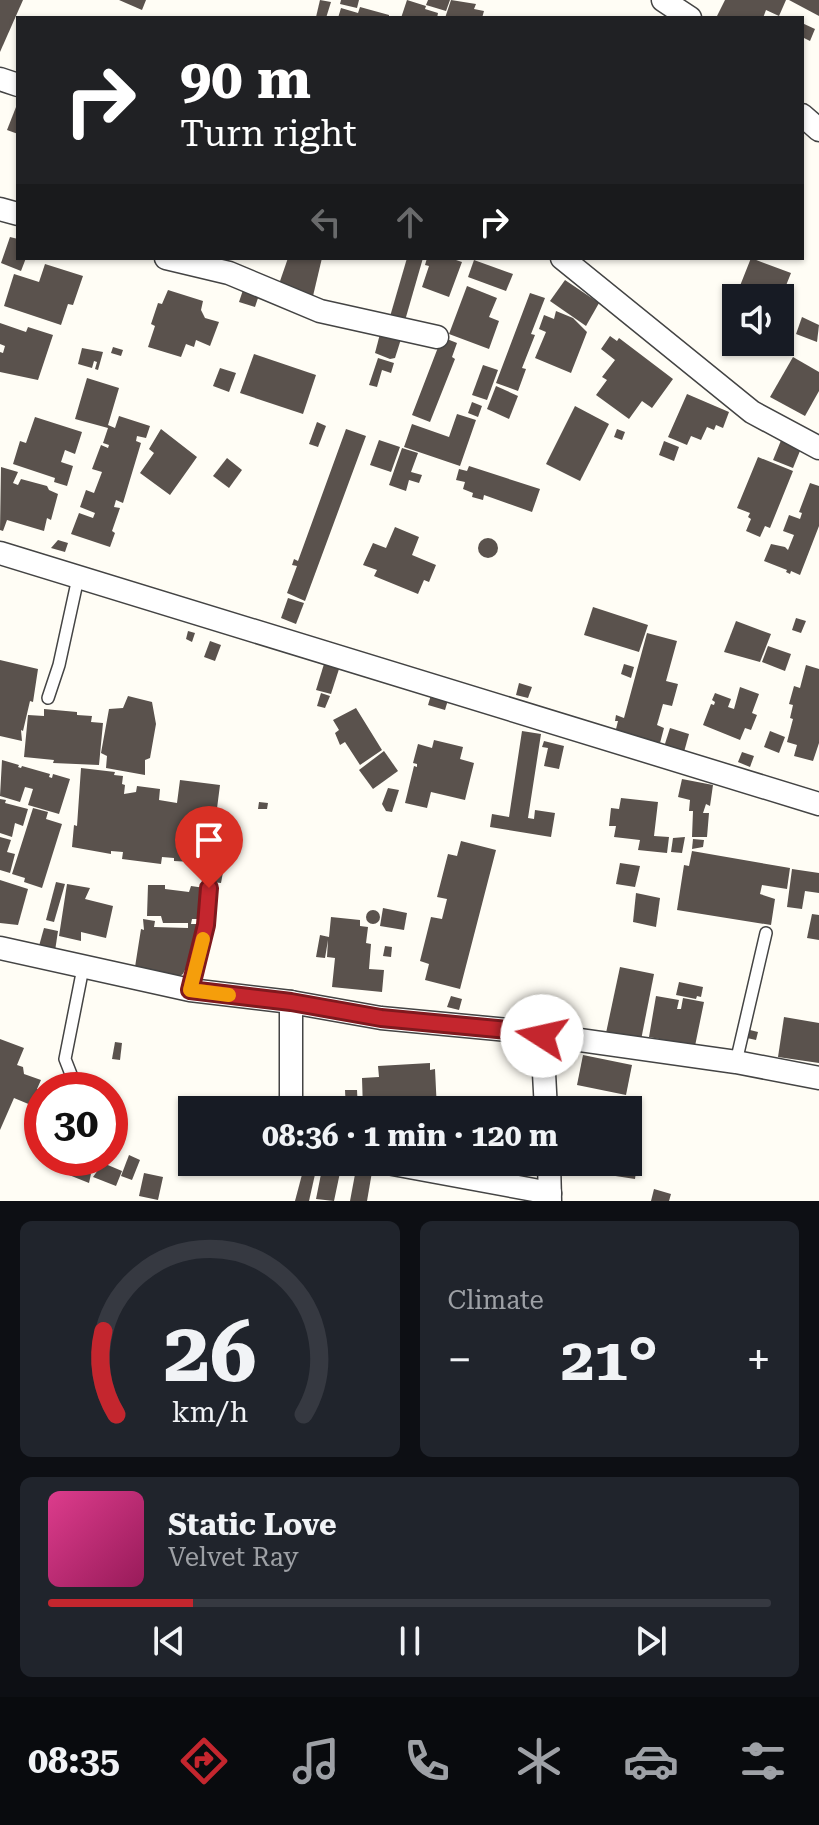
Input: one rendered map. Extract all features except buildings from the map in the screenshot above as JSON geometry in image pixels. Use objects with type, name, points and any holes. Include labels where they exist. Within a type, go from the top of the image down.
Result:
[{"type":"street","points":[[663,0],[687,16]]},
{"type":"street","points":[[804,117],[819,130]]},
{"type":"street","points":[[174,260],[229,273],[320,311],[437,337]]},
{"type":"street","points":[[564,260],[752,412],[819,448]]},
{"type":"street","points":[[0,553],[819,804]]},
{"type":"street","points":[[0,948],[190,990],[291,1002],[381,1018],[508,1030],[736,1062],[819,1078]]},
{"type":"street","points":[[291,1002],[291,1096]]},
{"type":"street","points":[[542,1036],[545,1096]]},
{"type":"street","points":[[449,1176],[550,1197],[549,1176]]},
{"type":"lane","points":[[48,698],[59,665],[78,578]]},
{"type":"lane","points":[[190,990],[206,925],[209,888]]},
{"type":"lane","points":[[736,1062],[766,933]]},
{"type":"lane","points":[[70,1072],[65,1059],[83,968]]},
{"type":"slow traffic","points":[[203,939],[190,990],[229,995]]},
{"type":"route","points":[[209,888],[206,925],[190,990],[291,1002],[381,1018],[542,1036]]}]
